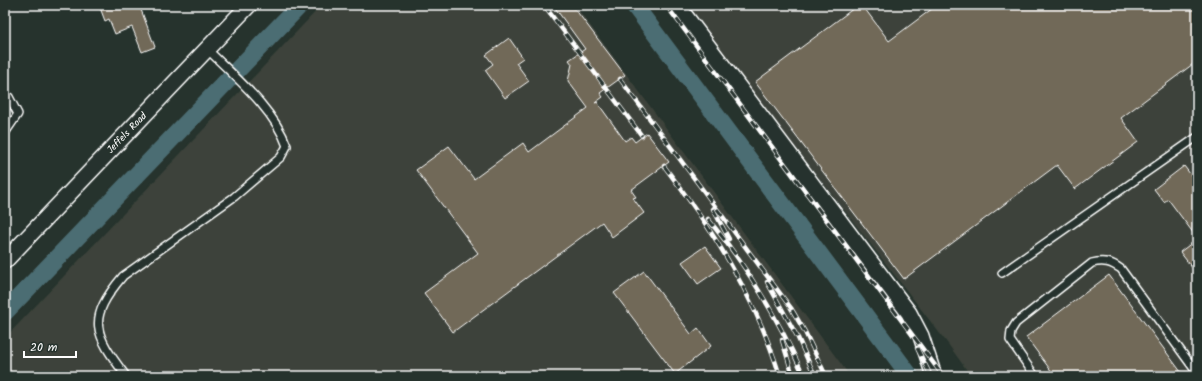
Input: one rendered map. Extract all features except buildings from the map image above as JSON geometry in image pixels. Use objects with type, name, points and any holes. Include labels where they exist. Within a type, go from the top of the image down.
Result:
[{"type":"street","name":"Jeffels Road","points":[[5,261],[249,5]]},
{"type":"street","points":[[677,5],[909,313],[921,336],[934,376]]},
{"type":"lane","points":[[126,376],[100,335],[100,308],[111,291],[123,276],[254,180],[281,157],[286,146],[282,131],[254,96],[208,49]]},
{"type":"lane","points":[[5,93],[10,97],[18,114],[5,133]]},
{"type":"lane","points":[[1002,272],[1197,137]]},
{"type":"lane","points":[[1035,376],[1010,340],[1011,331],[1016,323],[1092,263],[1102,261],[1112,263],[1122,269],[1197,373]]},
{"type":"shaded area","points":[[322,5],[575,5],[850,376],[5,376],[5,338]]},
{"type":"shaded area","points":[[685,5],[1197,5],[1197,376],[971,376],[948,344]]},
{"type":"waterway","points":[[5,312],[300,5]]},
{"type":"waterway","points":[[634,5],[910,376]]},
{"type":"railway","points":[[544,5],[642,136]]},
{"type":"railway","points":[[666,5],[943,376]]},
{"type":"railway","points":[[620,79],[791,308],[805,332],[826,376]]},
{"type":"railway","points":[[664,166],[716,240],[746,292],[759,319],[780,376]]},
{"type":"railway","points":[[713,209],[729,239]]},
{"type":"railway","points":[[708,219],[736,255],[761,294],[784,334],[804,376]]},
{"type":"railway","points":[[767,282],[798,338],[815,376]]},
{"type":"railway","points":[[782,340],[793,376]]},
{"type":"railway","points":[[917,348],[931,376]]}]
